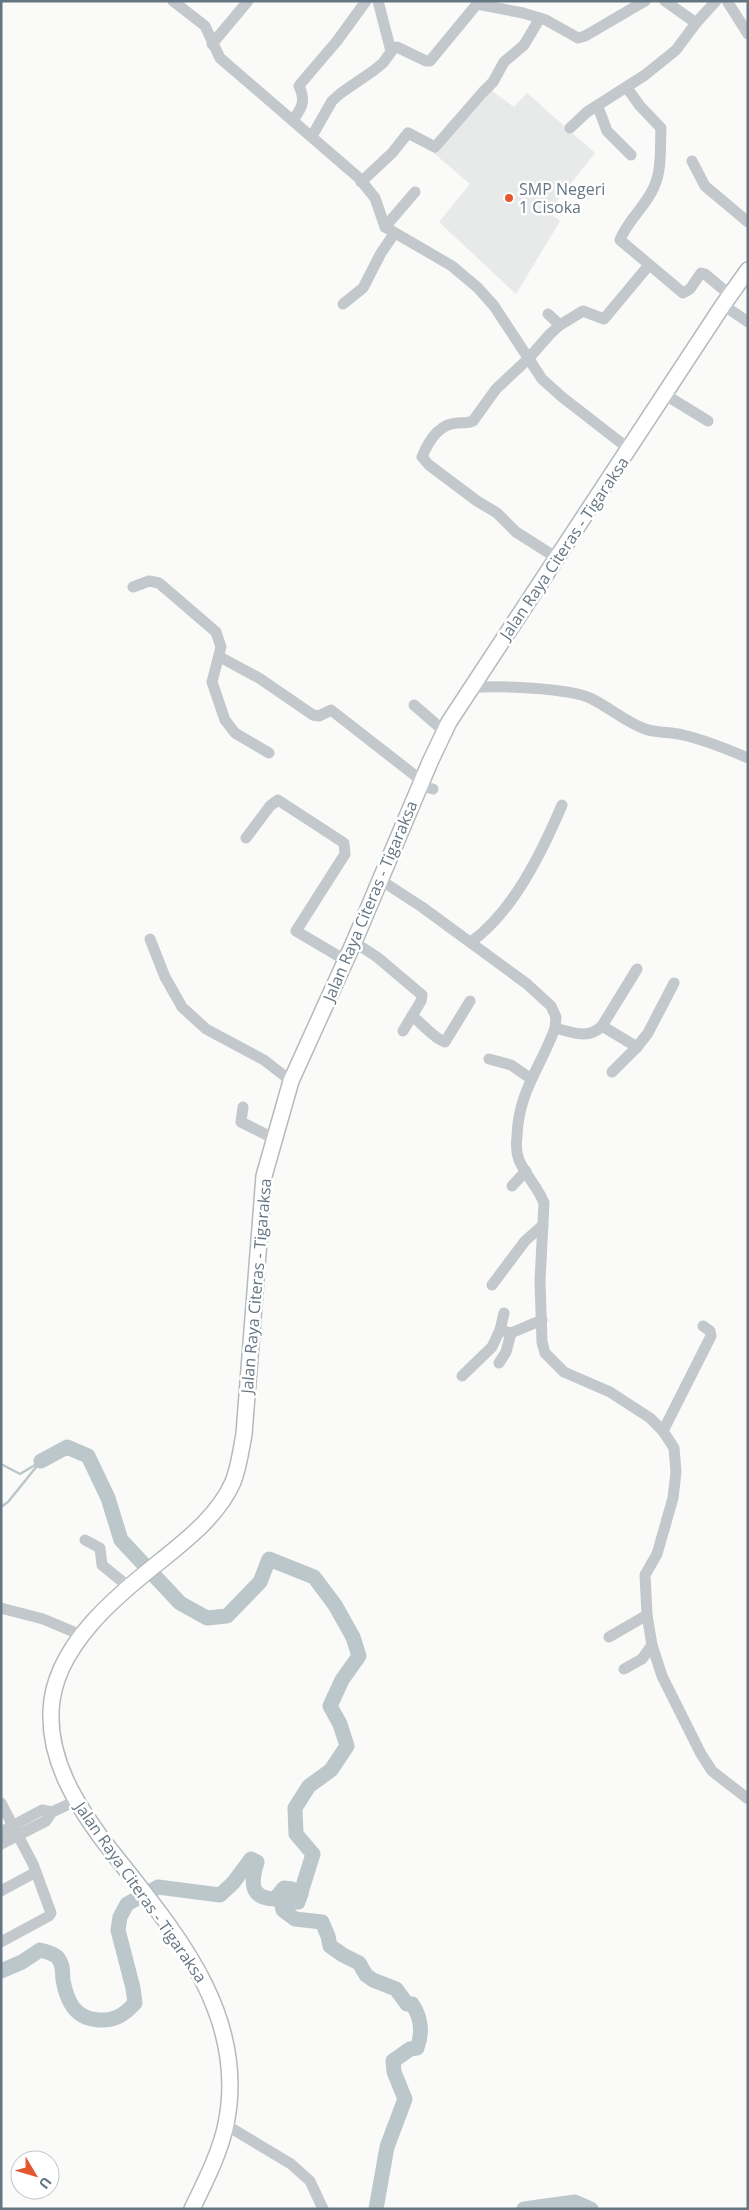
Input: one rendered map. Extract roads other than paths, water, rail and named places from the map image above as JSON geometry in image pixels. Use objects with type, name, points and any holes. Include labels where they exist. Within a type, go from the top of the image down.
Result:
[{"type":"main road","name":"Jalan Raya Citeras - Tigaraksa","points":[[196,2207],[226,2125],[229,2102],[229,2063],[225,2036],[219,2015],[194,1965],[76,1801],[53,1745],[51,1711],[56,1681],[71,1650],[81,1635],[132,1584],[184,1542],[207,1520],[228,1490],[238,1468],[244,1434],[264,1176],[291,1081],[354,942],[379,879],[425,785],[444,732],[471,688],[630,449],[664,394],[748,270]]},
{"type":"street","points":[[173,1],[200,20],[209,32],[212,44],[220,58],[244,81],[312,136],[362,182],[375,198],[389,230],[452,266],[478,288],[494,306],[542,379],[562,398],[630,449]]},
{"type":"street","points":[[212,44],[248,1]]},
{"type":"street","points":[[293,120],[303,104],[304,98],[299,86],[337,41],[366,1]]},
{"type":"street","points":[[378,1],[391,51]]},
{"type":"street","points":[[312,136],[332,101],[373,71],[391,51],[398,47],[426,61],[430,61],[477,4],[523,12],[540,18],[575,37],[581,37],[645,1]]},
{"type":"street","points":[[665,1],[696,23]]},
{"type":"street","points":[[570,128],[585,114],[627,88],[676,50],[696,23],[716,1]]},
{"type":"street","points":[[727,1],[748,34]]},
{"type":"street","points":[[362,182],[392,153],[408,133],[435,147],[493,82],[504,62],[524,45],[540,18]]},
{"type":"street","points":[[627,88],[640,106],[661,128],[658,176],[654,187],[620,239],[648,265],[683,293],[687,292],[701,273],[714,281],[726,300],[748,322]]},
{"type":"street","points":[[598,106],[607,131],[631,155]]},
{"type":"street","points":[[692,161],[705,186],[748,222]]},
{"type":"street","points":[[344,304],[363,288],[381,253],[389,230],[415,192]]},
{"type":"street","points":[[557,558],[516,532],[497,512],[478,502],[429,465],[422,457],[426,447],[443,426],[457,423],[467,424],[473,421],[496,389],[560,325],[583,311],[604,319],[648,265]]},
{"type":"street","points":[[548,314],[560,325]]},
{"type":"street","points":[[664,394],[708,421]]},
{"type":"street","points":[[133,587],[149,581],[159,583],[216,632],[220,642],[220,657],[212,682],[225,720],[235,733],[268,752]]},
{"type":"street","points":[[220,657],[259,678],[313,715],[319,716],[331,710],[425,785]]},
{"type":"street","points":[[471,688],[492,686],[572,692],[590,698],[646,729],[682,735],[730,750],[748,758]]},
{"type":"street","points":[[414,705],[444,732]]},
{"type":"street","points":[[246,838],[270,806],[278,800],[344,843],[345,854],[296,931],[345,960]]},
{"type":"street","points":[[472,942],[489,930],[518,889],[546,842],[562,805]]},
{"type":"street","points":[[379,879],[516,974],[551,1006],[556,1017],[548,1046],[530,1078],[519,1110],[517,1132],[519,1161],[541,1194],[544,1203],[540,1281],[542,1342],[545,1353],[554,1364],[564,1372],[623,1399],[650,1418],[663,1431],[674,1448],[676,1472],[673,1498],[657,1554],[645,1575],[647,1615],[652,1645],[662,1676],[701,1754],[712,1771],[748,1799]]},
{"type":"street","points":[[150,939],[165,977],[182,1008],[206,1029],[264,1060],[291,1081]]},
{"type":"street","points":[[354,942],[377,957],[422,995],[421,1001],[403,1031]]},
{"type":"street","points":[[554,1028],[586,1035],[597,1031],[637,969]]},
{"type":"street","points":[[612,1072],[636,1047],[657,1017],[674,983]]},
{"type":"street","points":[[412,1016],[427,1027],[435,1037],[445,1042],[470,1001]]},
{"type":"street","points":[[602,1026],[636,1047]]},
{"type":"street","points":[[489,1059],[511,1065],[530,1078]]},
{"type":"street","points":[[244,1106],[241,1122],[275,1138]]},
{"type":"street","points":[[512,1186],[526,1170]]},
{"type":"street","points":[[492,1285],[524,1241],[543,1225]]},
{"type":"street","points":[[499,1363],[506,1352],[504,1314]]},
{"type":"street","points":[[462,1376],[492,1347],[505,1331],[542,1320]]},
{"type":"street","points":[[663,1431],[711,1336],[710,1331],[703,1326]]},
{"type":"street","points":[[86,1540],[100,1548],[102,1565],[132,1584]]},
{"type":"street","points":[[1,1608],[43,1619],[81,1635]]},
{"type":"street","points":[[609,1637],[647,1615]]},
{"type":"street","points":[[624,1669],[642,1659],[652,1645]]},
{"type":"street","points":[[1,1844],[15,1830],[42,1810],[52,1812],[76,1801]]},
{"type":"street","points":[[1,1803],[36,1872],[50,1915],[1,1942]]},
{"type":"street","points":[[1,1832],[15,1830]]},
{"type":"street","points":[[1,1891],[36,1872]]},
{"type":"street","points":[[226,2125],[291,2164],[310,2181],[323,2209]]},
{"type":"waterway","points":[[41,1461],[67,1447],[88,1456],[108,1498],[121,1540],[180,1603],[207,1618],[227,1616],[260,1582],[269,1559],[314,1577],[335,1605],[353,1637],[359,1656],[342,1680],[330,1706],[340,1724],[347,1746],[331,1770],[309,1786],[295,1808],[296,1834],[313,1854],[298,1902],[288,1902],[282,1905],[283,1910],[295,1919],[322,1922],[330,1946],[359,1963],[366,1975],[373,1980],[396,1989],[407,2004],[412,2004],[419,2020],[420,2037],[417,2048],[410,2049],[393,2061],[394,2072],[405,2099],[387,2147],[376,2209]]},
{"type":"waterway","points":[[1,1507],[8,1502],[41,1461]]},
{"type":"waterway","points":[[1,1464],[20,1474],[40,1462]]},
{"type":"waterway","points":[[1,1971],[22,1962],[40,1950],[52,1954],[58,1958],[61,1964],[67,1995],[73,2008],[90,2019],[104,2020],[114,2018],[123,2014],[135,2003],[118,1930],[120,1917],[127,1904],[158,1887],[220,1895],[233,1883],[251,1859],[257,1862],[253,1882],[254,1888],[260,1896],[275,1899],[284,1888],[292,1889],[301,1894]]},
{"type":"waterway","points":[[524,2209],[575,2202],[591,2209]]},
{"type":"place","name":"SMP Negeri 1 Cisoka","points":[[509,198]]}]
